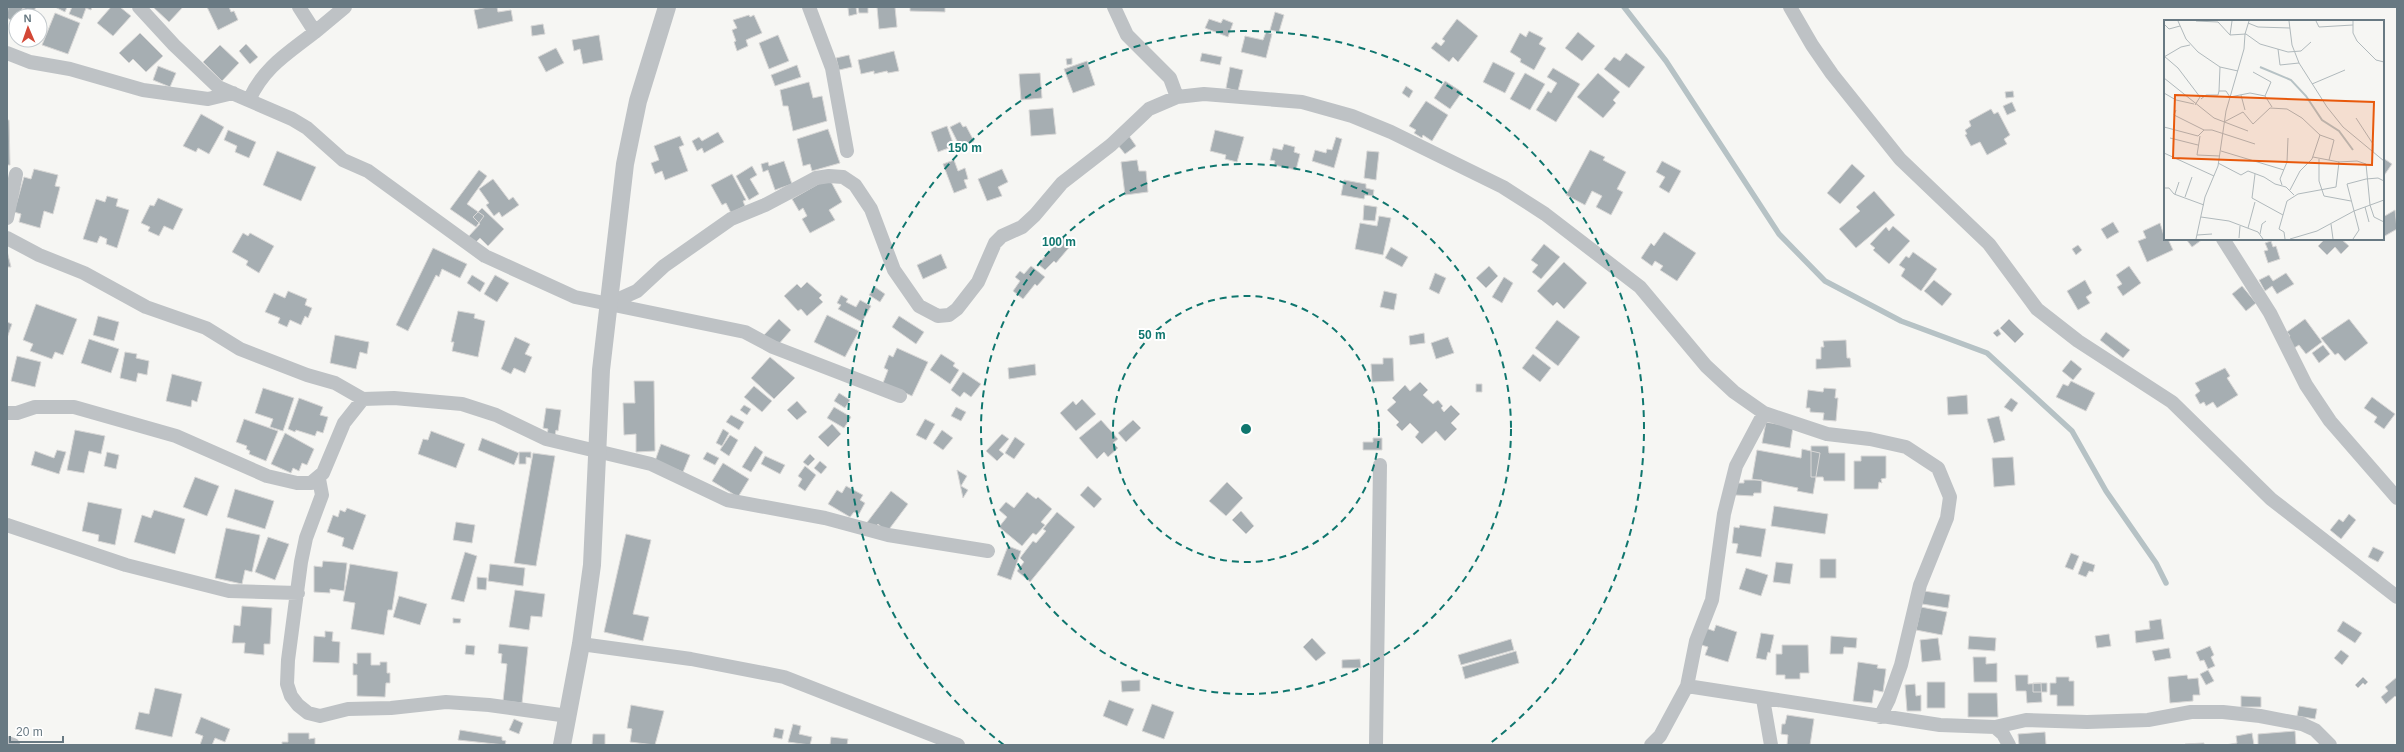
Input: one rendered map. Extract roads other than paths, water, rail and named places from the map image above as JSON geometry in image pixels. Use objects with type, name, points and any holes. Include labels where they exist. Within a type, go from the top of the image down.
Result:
[{"type":"street","points":[[139,7],[174,45],[218,87],[292,118],[307,128],[324,146],[343,160],[368,171],[486,256],[568,294],[608,304],[745,332],[773,347],[900,396]]},
{"type":"street","points":[[299,7],[315,32]]},
{"type":"street","points":[[249,100],[259,80],[269,67],[345,7]]},
{"type":"street","points":[[562,745],[581,644],[592,565],[601,370],[625,164],[638,101],[667,7]]},
{"type":"street","points":[[809,7],[832,68],[847,151]]},
{"type":"street","points":[[1114,7],[1116,15],[1127,34],[1170,78],[1177,97]]},
{"type":"street","points":[[1790,7],[1812,45],[1832,74],[1900,159],[1989,244],[2038,309],[2078,340],[2172,402],[2271,499],[2397,598]]},
{"type":"street","points":[[7,53],[30,62],[70,69],[143,90],[208,99],[233,93]]},
{"type":"street","points":[[608,304],[638,291],[664,266],[730,218],[765,205],[816,178],[829,176],[843,177],[855,185],[871,209],[894,270],[919,306],[938,316],[949,315],[957,309],[978,282],[995,243],[1002,236],[1022,227],[1035,215],[1062,183],[1111,145],[1149,110],[1177,97],[1204,94],[1256,97],[1302,102],[1352,116],[1391,132],[1504,187],[1545,214],[1640,287],[1706,366],[1734,392],[1764,413],[1827,434],[1870,439],[1906,447],[1938,468],[1946,483],[1950,497],[1947,518],[1920,585],[1901,665],[1889,699],[1880,717]]},
{"type":"street","points":[[7,218],[16,174]]},
{"type":"street","points":[[7,238],[39,255],[84,273],[146,307],[206,328],[240,349],[307,375],[335,383],[363,399],[394,398],[462,404],[496,415],[546,439],[652,464],[727,500],[825,518],[888,535],[988,551]]},
{"type":"street","points":[[2224,240],[2270,313],[2306,385],[2330,421],[2397,498]]},
{"type":"street","points":[[7,413],[17,413],[35,407],[74,407],[176,436],[267,476],[297,483],[311,483],[318,479],[323,473],[344,423],[363,399]]},
{"type":"street","points":[[1651,745],[1660,736],[1687,686],[1696,641],[1712,600],[1724,514],[1736,466],[1764,413]]},
{"type":"street","points":[[1376,745],[1380,465]]},
{"type":"street","points":[[318,479],[322,495],[306,538],[288,660],[287,684],[291,696],[308,713],[320,716],[348,709],[391,708],[446,702],[489,705],[568,716]]},
{"type":"street","points":[[7,525],[126,565],[229,591],[298,593]]},
{"type":"street","points":[[581,644],[691,659],[784,676],[958,745]]},
{"type":"street","points":[[1687,686],[1708,688],[1763,699],[1940,725],[1994,727],[2026,720],[2087,722],[2148,720],[2191,712],[2223,712],[2260,716],[2302,724],[2315,730],[2330,745]]},
{"type":"street","points":[[1763,699],[1771,745]]},
{"type":"street","points":[[1994,727],[2003,734],[2009,745]]},
{"type":"street","points":[[7,743],[13,745]]},
{"type":"waterway","points":[[1624,7],[1666,61],[1779,234],[1825,281],[1901,321],[1987,353],[2072,431],[2106,491],[2156,563],[2166,583]]}]
